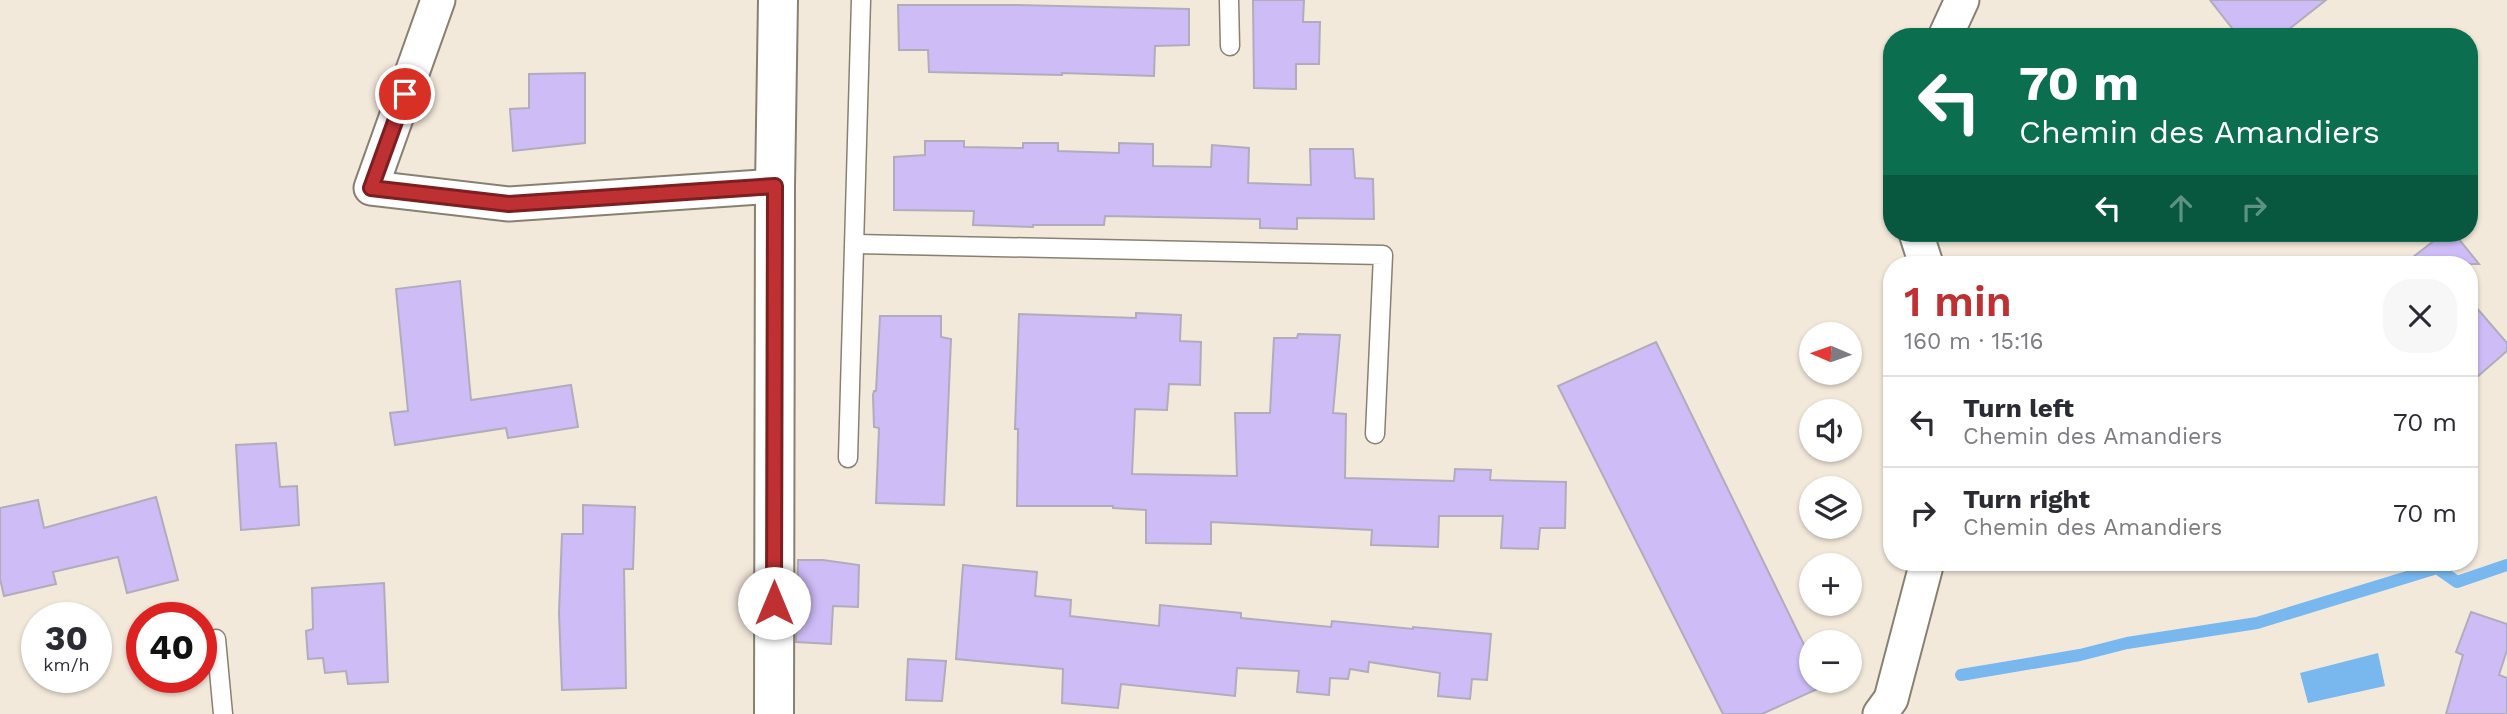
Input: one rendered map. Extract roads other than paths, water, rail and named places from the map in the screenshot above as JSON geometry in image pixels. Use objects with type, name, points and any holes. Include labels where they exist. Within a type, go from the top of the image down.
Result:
[{"type":"street","points":[[439,0],[371,188],[509,204],[775,186]]},
{"type":"street","points":[[774,714],[778,0]]},
{"type":"street","points":[[1949,28],[1962,0]]},
{"type":"street","points":[[1880,714],[1891,699],[1925,571]]},
{"type":"lane","points":[[848,458],[861,0]]},
{"type":"lane","points":[[1229,0],[1230,46]]},
{"type":"lane","points":[[855,244],[1383,255],[1375,434]]},
{"type":"lane","points":[[217,650],[223,714]]},
{"type":"water","points":[[2378,653],[2385,686],[2308,703],[2300,673]]},
{"type":"waterway","points":[[2441,571],[2457,582],[2507,565]]},
{"type":"waterway","points":[[1961,675],[2080,655],[2127,643],[2257,623],[2427,571]]}]
